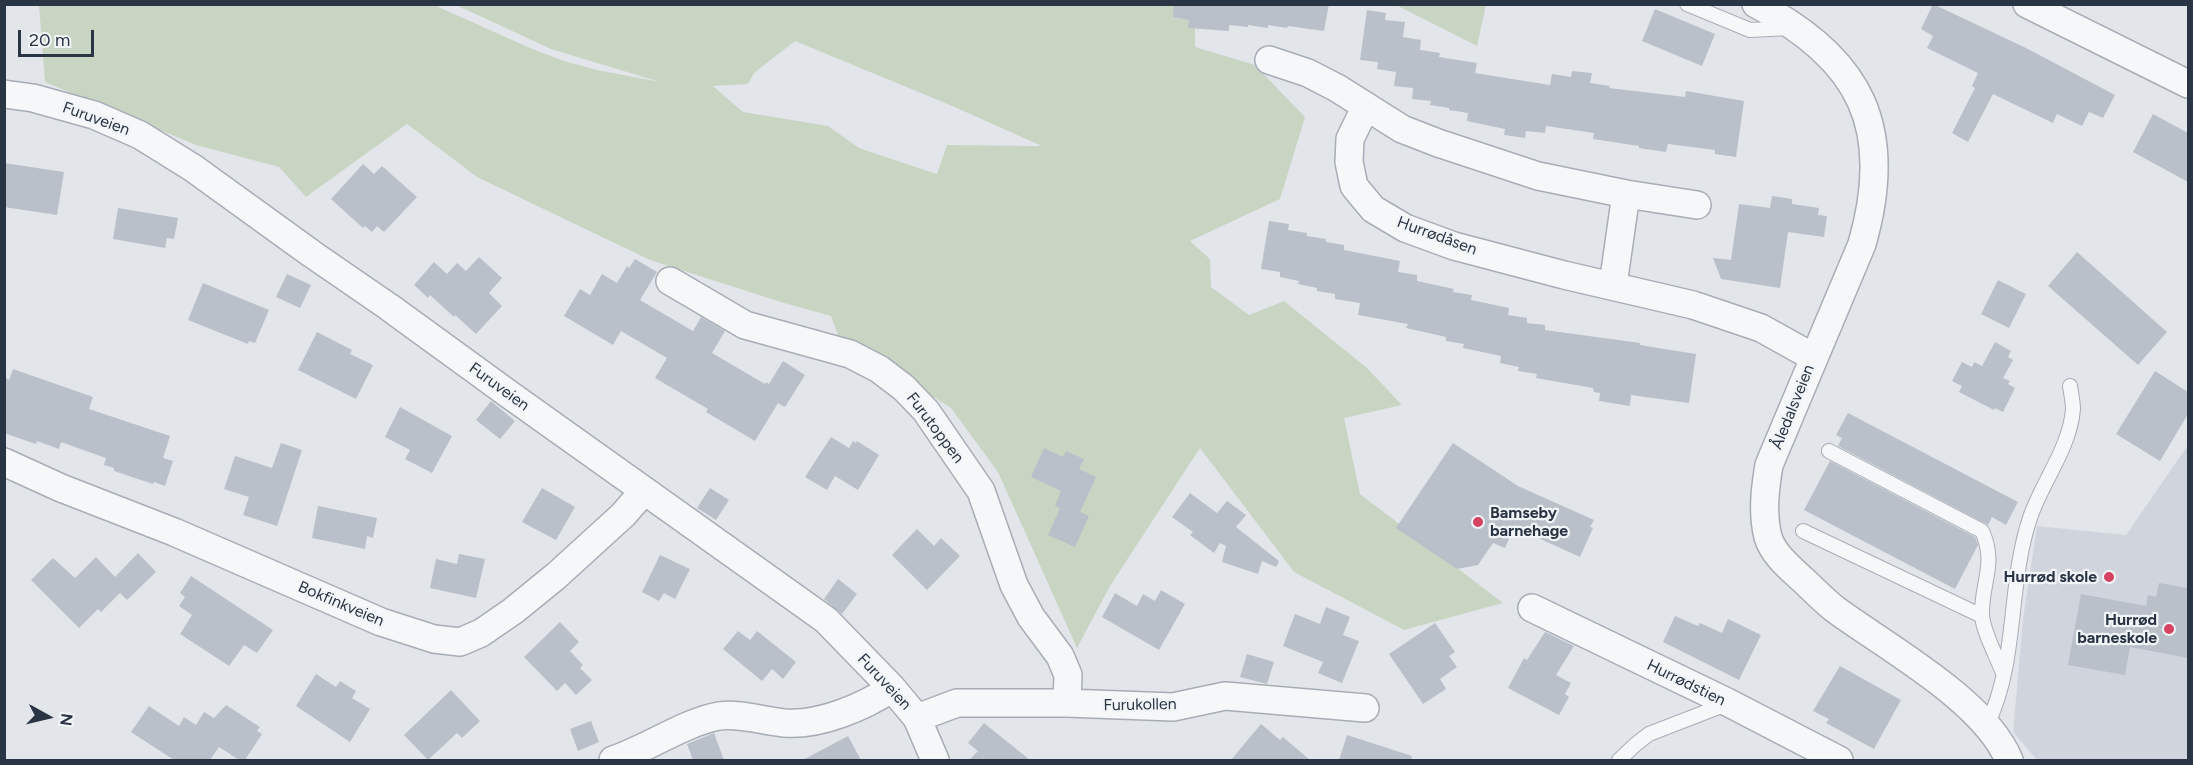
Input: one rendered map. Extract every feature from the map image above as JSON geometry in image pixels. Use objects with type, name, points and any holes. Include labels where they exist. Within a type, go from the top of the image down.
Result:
[{"type":"street","name":"Åledalsveien","points":[[1756,4],[1795,28],[1837,62],[1857,91],[1871,128],[1875,170],[1870,214],[1862,244],[1770,465],[1764,494],[1769,540],[1783,561],[1833,608],[1962,700],[1987,725],[2004,748],[2009,760]]},
{"type":"street","points":[[2026,4],[2188,84]]},
{"type":"street","points":[[1269,60],[1308,73],[1402,129],[1438,143],[1538,176],[1626,194],[1697,205]]},
{"type":"street","name":"Furuveien","points":[[4,94],[33,98],[94,115],[140,135],[193,168],[312,254],[389,306],[826,620],[892,688],[917,718],[934,760]]},
{"type":"street","name":"Hurrødåsen","points":[[1366,106],[1350,139],[1349,162],[1354,186],[1373,209],[1405,228],[1454,246],[1564,275],[1692,304],[1761,328],[1814,357]]},
{"type":"street","points":[[1613,285],[1626,194]]},
{"type":"street","name":"Furutoppen","points":[[670,281],[745,325],[792,327],[850,354],[879,369],[904,388],[926,411],[981,491],[1014,585],[1031,617],[1060,656],[1068,675],[1067,704]]},
{"type":"street","name":"Bokfinkveien","points":[[4,462],[61,488],[174,532],[381,622],[434,639],[460,642],[482,633],[556,576],[623,515],[644,491]]},
{"type":"street","name":"Hurrødstien","points":[[1532,608],[1839,760]]},
{"type":"street","points":[[613,760],[717,717],[734,715],[786,723],[813,720],[857,708],[892,688]]},
{"type":"street","name":"Furukollen","points":[[917,718],[957,703],[1173,707],[1225,696],[1365,708]]},
{"type":"lane","points":[[1687,4],[1750,30],[1795,28]]},
{"type":"lane","points":[[1987,725],[1998,702],[2004,675],[2020,553],[2031,515],[2069,434],[2073,407],[2070,386]]},
{"type":"lane","points":[[1829,451],[1982,531],[1989,546],[1989,560],[1982,616],[2004,675]]},
{"type":"lane","points":[[1803,531],[1982,616]]},
{"type":"lane","points":[[1618,760],[1649,734],[1729,704]]},
{"type":"shaded area","name":"Hurrød skole","points":[[2188,445],[2188,760],[2037,760],[2013,732],[2023,619],[2037,526],[2126,535]]},
{"type":"green space","points":[[39,5],[434,5],[564,61],[660,82],[551,49],[456,5],[1195,5],[1195,47],[1255,65],[1305,117],[1280,199],[1190,241],[1210,259],[1211,287],[1249,315],[1284,301],[1367,368],[1402,405],[1344,418],[1360,494],[1503,603],[1404,630],[1294,572],[1200,448],[1110,586],[1077,648],[998,472],[951,408],[839,338],[831,316],[650,260],[477,177],[407,124],[306,197],[279,167],[196,145],[45,82]],"holes":[[[795,41],[1042,146],[947,145],[937,174],[859,148],[828,126],[743,112],[713,86],[748,84],[754,73]]]},
{"type":"green space","points":[[1396,5],[1486,5],[1477,46]]},
{"type":"building","points":[[1174,4],[1329,4],[1324,31],[1288,26],[1287,28],[1268,25],[1268,28],[1229,25],[1229,31],[1188,28],[1189,20],[1173,17]]},
{"type":"building","points":[[1933,4],[2028,49],[2115,95],[2103,118],[2089,112],[2082,126],[2057,114],[2053,123],[1993,94],[1968,142],[1952,133],[1975,88],[1972,86],[1978,73],[1927,48],[1933,36],[1921,29]]},
{"type":"building","points":[[1655,9],[1715,34],[1702,66],[1642,41]]},
{"type":"building","points":[[1367,10],[1386,13],[1385,20],[1405,22],[1403,37],[1421,40],[1420,50],[1440,53],[1439,57],[1477,63],[1475,73],[1550,85],[1552,74],[1571,77],[1572,71],[1592,73],[1590,83],[1610,86],[1609,88],[1685,97],[1686,91],[1744,101],[1736,157],[1715,154],[1715,150],[1668,144],[1666,152],[1639,148],[1639,146],[1593,139],[1594,133],[1546,126],[1545,133],[1526,131],[1525,138],[1504,135],[1505,129],[1467,121],[1468,113],[1430,105],[1431,101],[1412,99],[1413,88],[1394,86],[1396,72],[1377,69],[1378,62],[1360,60]]},
{"type":"building","points":[[2153,114],[2188,133],[2188,182],[2133,152]]},
{"type":"building","points":[[4,163],[64,172],[57,215],[4,207]]},
{"type":"building","points":[[363,164],[374,174],[382,166],[417,197],[384,232],[377,226],[372,232],[365,226],[363,228],[331,199]]},
{"type":"building","points":[[1772,196],[1792,199],[1792,204],[1819,208],[1818,215],[1827,216],[1824,237],[1788,232],[1780,288],[1721,279],[1713,258],[1731,260],[1739,204],[1770,208]]},
{"type":"building","points":[[118,208],[178,218],[174,239],[167,238],[165,248],[113,239]]},
{"type":"building","points":[[1269,221],[1289,224],[1288,230],[1307,233],[1307,236],[1344,245],[1344,250],[1400,261],[1398,272],[1417,275],[1417,281],[1472,295],[1471,300],[1509,308],[1508,315],[1527,318],[1527,323],[1545,325],[1545,330],[1640,343],[1640,345],[1696,354],[1689,403],[1631,395],[1630,406],[1599,401],[1600,393],[1594,392],[1593,388],[1536,378],[1537,374],[1518,371],[1519,367],[1500,363],[1501,356],[1463,348],[1464,344],[1446,341],[1446,337],[1406,328],[1408,324],[1358,315],[1360,303],[1335,299],[1335,294],[1317,291],[1317,288],[1298,284],[1299,281],[1280,277],[1280,272],[1261,269]]},
{"type":"building","points":[[2077,252],[2167,332],[2138,365],[2048,286]]},
{"type":"building","points":[[479,257],[502,278],[489,293],[502,306],[476,334],[430,295],[428,298],[414,285],[434,262],[447,274],[457,263],[466,271]]},
{"type":"building","points":[[635,259],[657,272],[640,300],[693,331],[701,317],[725,331],[712,353],[765,384],[766,382],[769,384],[783,361],[805,375],[785,407],[778,403],[755,441],[706,412],[708,409],[655,378],[667,358],[621,331],[613,345],[564,316],[580,289],[590,295],[602,274],[617,283],[627,266],[629,268]]},
{"type":"building","points":[[287,274],[311,285],[300,308],[276,297]]},
{"type":"building","points":[[1998,280],[2026,294],[2009,328],[1981,314]]},
{"type":"building","points":[[203,283],[269,310],[255,343],[249,341],[248,344],[188,320]]},
{"type":"building","points":[[317,332],[352,350],[350,354],[373,365],[356,399],[298,370]]},
{"type":"building","points":[[1995,342],[2011,351],[2008,357],[2013,360],[2003,378],[2010,381],[2008,384],[2015,388],[2003,412],[1995,408],[1994,410],[1959,392],[1962,386],[1952,381],[1962,362],[1972,367],[1974,362],[1982,366]]},
{"type":"building","points":[[13,369],[93,397],[89,409],[170,436],[163,458],[173,461],[165,486],[114,471],[114,468],[104,465],[106,458],[61,442],[59,449],[4,433],[4,377],[9,380]]},
{"type":"building","points":[[2155,371],[2188,392],[2188,414],[2160,461],[2116,434]]},
{"type":"building","points":[[491,401],[515,421],[500,439],[476,420]]},
{"type":"building","points":[[400,407],[452,436],[432,473],[405,459],[410,450],[385,437]]},
{"type":"building","points":[[1848,413],[2018,502],[2006,525],[1992,517],[1988,525],[1838,446],[1842,438],[1836,435]]},
{"type":"building","points":[[831,437],[849,448],[853,441],[856,443],[857,441],[879,455],[858,490],[835,476],[827,490],[805,477]]},
{"type":"building","points":[[281,443],[302,450],[277,526],[243,515],[249,497],[224,489],[235,456],[272,468]]},
{"type":"building","points":[[1453,443],[1518,486],[1594,520],[1590,527],[1593,528],[1580,557],[1514,527],[1505,548],[1493,543],[1478,565],[1457,569],[1396,528]]},
{"type":"building","points":[[1044,448],[1063,457],[1066,451],[1084,459],[1079,469],[1096,477],[1080,512],[1089,516],[1075,547],[1048,535],[1060,508],[1055,506],[1061,491],[1031,477]]},
{"type":"building","points":[[1830,461],[1975,537],[1978,545],[1955,589],[1804,510]]},
{"type":"building","points":[[542,488],[575,507],[556,540],[522,522]]},
{"type":"building","points":[[710,488],[729,500],[716,520],[697,508]]},
{"type":"building","points":[[1190,493],[1217,513],[1227,501],[1246,515],[1236,527],[1279,561],[1276,567],[1262,561],[1258,574],[1222,562],[1226,546],[1220,543],[1214,553],[1190,535],[1193,532],[1172,517]]},
{"type":"building","points":[[318,506],[377,518],[373,538],[367,536],[365,549],[312,538]]},
{"type":"building","points":[[917,529],[934,546],[941,538],[960,556],[927,590],[892,555]]},
{"type":"building","points":[[138,553],[156,572],[127,600],[120,593],[101,612],[98,609],[79,628],[31,580],[53,558],[75,578],[96,557],[115,577]]},
{"type":"building","points":[[459,554],[485,559],[476,598],[430,588],[436,559],[457,564]]},
{"type":"building","points":[[660,555],[690,569],[675,599],[664,593],[659,601],[642,592]]},
{"type":"building","points":[[191,576],[273,630],[257,653],[244,645],[229,666],[180,634],[192,615],[179,606],[185,597],[180,593]]},
{"type":"building","points":[[838,579],[857,594],[842,614],[824,599]]},
{"type":"building","points":[[2159,583],[2188,588],[2188,658],[2130,647],[2125,675],[2068,665],[2081,594],[2146,606],[2148,595],[2156,597]]},
{"type":"building","points":[[1161,590],[1185,604],[1159,650],[1102,617],[1115,593],[1137,606],[1143,594],[1155,601]]},
{"type":"building","points":[[1326,607],[1350,617],[1343,635],[1359,641],[1342,683],[1318,673],[1323,662],[1283,646],[1295,614],[1320,624]]},
{"type":"building","points":[[1675,616],[1698,626],[1700,623],[1722,633],[1728,619],[1761,635],[1739,680],[1663,642]]},
{"type":"building","points":[[560,622],[579,642],[570,651],[583,665],[580,668],[592,680],[576,695],[565,683],[557,691],[524,657]]},
{"type":"building","points":[[1435,623],[1455,652],[1449,656],[1457,667],[1440,679],[1446,689],[1423,704],[1389,654]]},
{"type":"building","points":[[738,631],[750,640],[757,631],[796,662],[783,679],[772,669],[762,681],[723,649]]},
{"type":"building","points":[[1545,632],[1574,646],[1556,675],[1571,683],[1565,694],[1569,697],[1559,715],[1508,688],[1524,658],[1527,660]]},
{"type":"building","points":[[1247,654],[1274,662],[1267,684],[1240,677]]},
{"type":"building","points":[[1840,666],[1901,700],[1874,749],[1826,723],[1829,719],[1813,711]]},
{"type":"building","points":[[316,674],[336,687],[340,681],[356,691],[352,698],[370,709],[350,742],[296,706]]},
{"type":"building","points":[[451,690],[480,721],[462,738],[457,733],[428,760],[404,735]]},
{"type":"building","points":[[226,705],[260,727],[257,731],[262,734],[245,760],[239,760],[219,747],[210,760],[174,760],[131,732],[149,706],[179,726],[184,717],[196,725],[204,712],[214,718]]},
{"type":"building","points":[[591,721],[599,742],[578,751],[570,729]]},
{"type":"building","points":[[984,723],[1030,760],[969,760],[978,751],[968,743]]},
{"type":"building","points":[[1261,724],[1280,740],[1283,737],[1310,760],[1231,760]]},
{"type":"building","points":[[714,733],[724,760],[693,760],[687,744]]},
{"type":"building","points":[[1347,735],[1412,756],[1411,760],[1339,760]]},
{"type":"building","points":[[848,736],[861,760],[803,760]]},
{"type":"place","name":"Bamseby barnehage","points":[[1478,522]]},
{"type":"place","name":"Hurrød skole","points":[[2109,577]]},
{"type":"place","name":"Hurrød barneskole","points":[[2169,629]]}]
